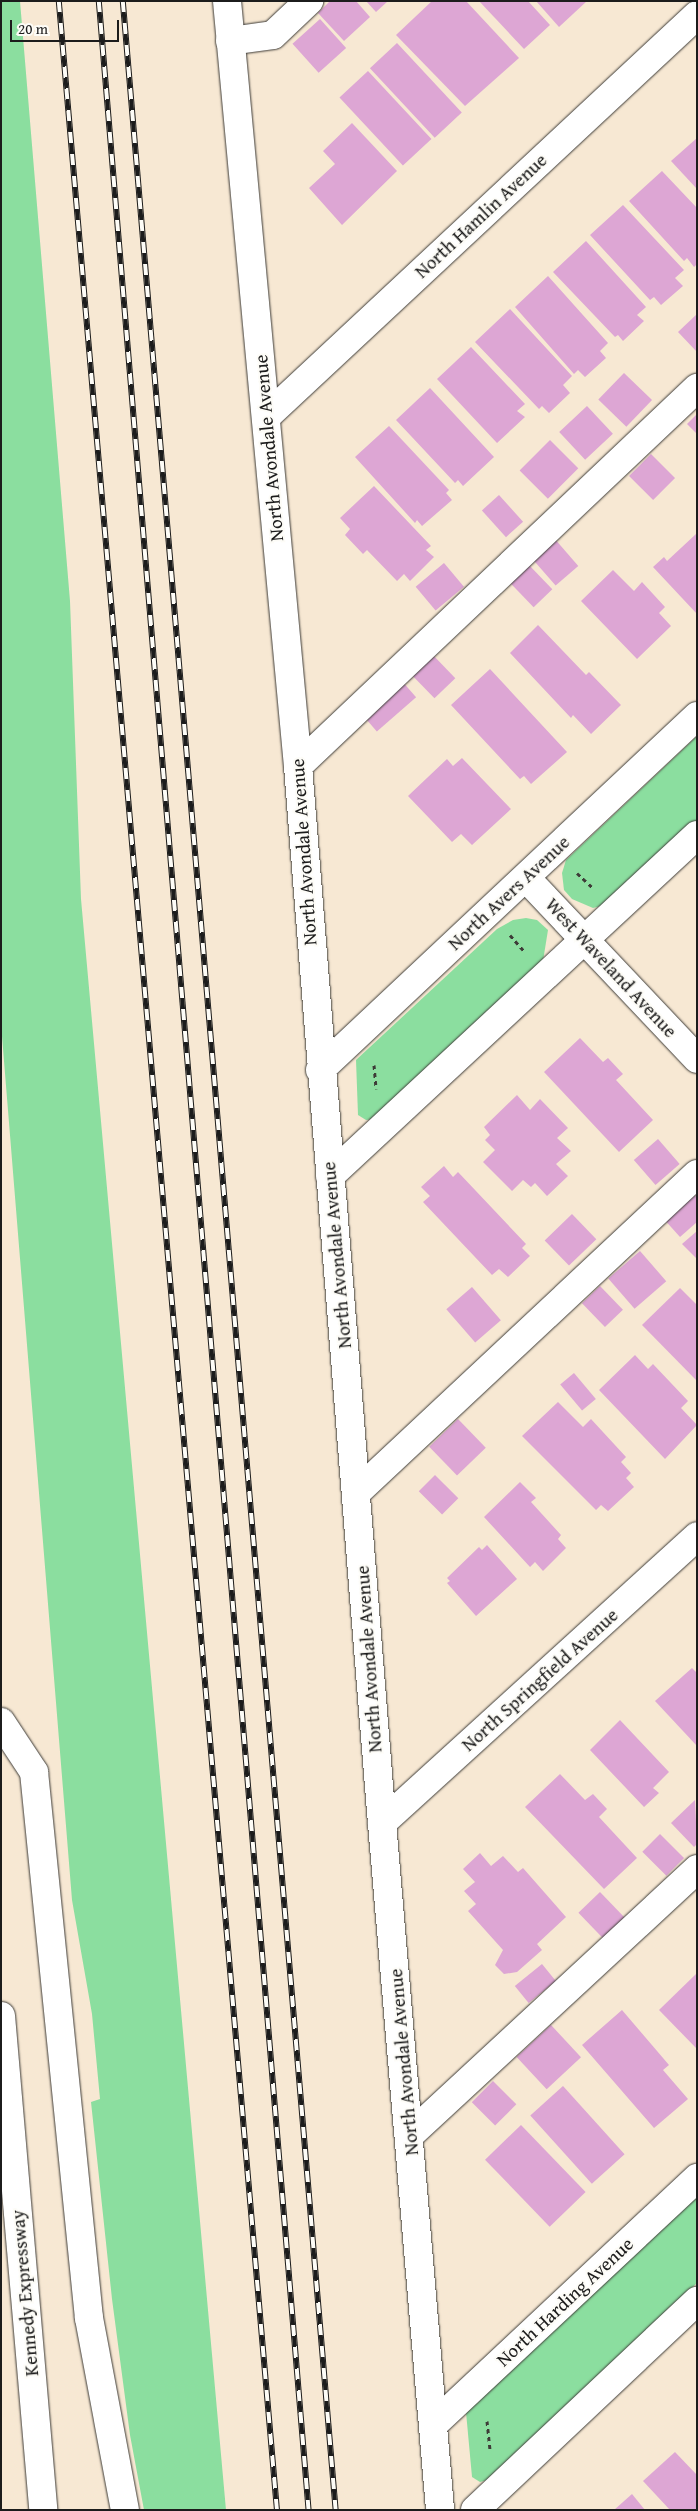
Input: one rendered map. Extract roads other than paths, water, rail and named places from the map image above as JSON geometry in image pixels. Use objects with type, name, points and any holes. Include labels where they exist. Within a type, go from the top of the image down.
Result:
[{"type":"main road","name":"North Avondale Avenue","points":[[227,1],[298,766],[320,1070],[382,1823],[411,2134],[440,2510]]},
{"type":"main road","points":[[230,41],[273,35],[309,1]]},
{"type":"main road","name":"North Hamlin Avenue","points":[[266,417],[697,14]]},
{"type":"main road","points":[[298,766],[697,388]]},
{"type":"main road","name":"North Avers Avenue","points":[[320,1070],[697,716]]},
{"type":"main road","points":[[330,1176],[697,835]]},
{"type":"main road","name":"West Waveland Avenue","points":[[526,878],[697,1059]]},
{"type":"main road","points":[[356,1493],[697,1174]]},
{"type":"main road","name":"North Springfield Avenue","points":[[382,1823],[697,1536]]},
{"type":"main road","points":[[1,1722],[34,1772],[89,2318],[125,2510]]},
{"type":"main road","points":[[411,2134],[697,1869]]},
{"type":"main road","name":"Kennedy Expressway","points":[[1,2016],[42,2510]]},
{"type":"main road","name":"North Harding Avenue","points":[[433,2425],[697,2178]]},
{"type":"main road","points":[[476,2510],[697,2301]]},
{"type":"railway","points":[[59,1],[277,2510]]},
{"type":"railway","points":[[99,1],[309,2510]]},
{"type":"railway","points":[[123,1],[336,2510]]}]
